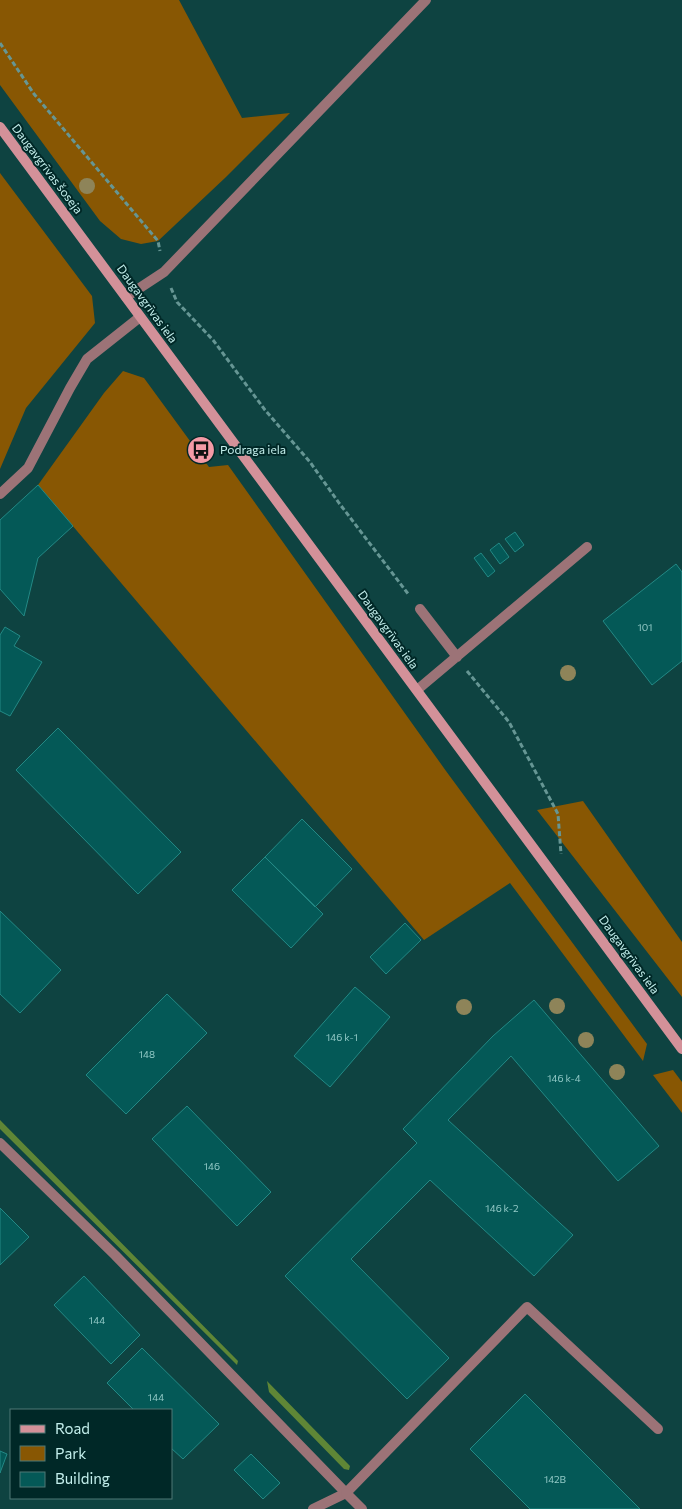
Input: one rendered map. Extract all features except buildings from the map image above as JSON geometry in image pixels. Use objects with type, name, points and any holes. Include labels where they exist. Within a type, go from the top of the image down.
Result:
[{"type":"main road","name":"Daugavgrīvas šoseja","points":[[0,127],[73,226]]},
{"type":"main road","name":"Daugavgrīvas iela","points":[[73,226],[682,1049]]},
{"type":"street","points":[[126,297],[164,272],[426,0]]},
{"type":"street","points":[[0,494],[28,468],[87,359],[140,317]]},
{"type":"street","points":[[417,690],[587,547]]},
{"type":"street","points":[[420,609],[457,657]]},
{"type":"street","points":[[0,1143],[115,1255],[362,1509]]},
{"type":"street","points":[[313,1509],[346,1493],[527,1307],[658,1429]]},
{"type":"path","points":[[0,43],[34,94],[158,242],[164,272],[177,302],[213,340],[266,410],[310,462],[420,609]]},
{"type":"path","points":[[457,657],[474,681],[509,722],[558,814],[561,857]]},
{"type":"green space","points":[[0,0],[179,0],[242,118],[290,113],[158,241],[141,244],[121,239],[100,221],[0,85]]},
{"type":"green space","points":[[0,173],[92,296],[95,323],[26,408],[0,469]]},
{"type":"green space","points":[[123,371],[144,378],[209,467],[228,465],[446,771],[647,1044],[643,1061],[510,883],[424,940],[38,485],[104,393]]},
{"type":"green space","points":[[583,801],[682,942],[682,997],[537,810]]},
{"type":"green space","points":[[673,1070],[682,1082],[682,1113],[653,1075]]},
{"type":"shaded area","points":[[0,1120],[238,1361],[237,1365],[0,1129]]},
{"type":"shaded area","points":[[267,1381],[350,1466],[349,1470],[344,1469],[269,1392]]},
{"type":"place","name":"Podraga iela","points":[[201,450]]}]
